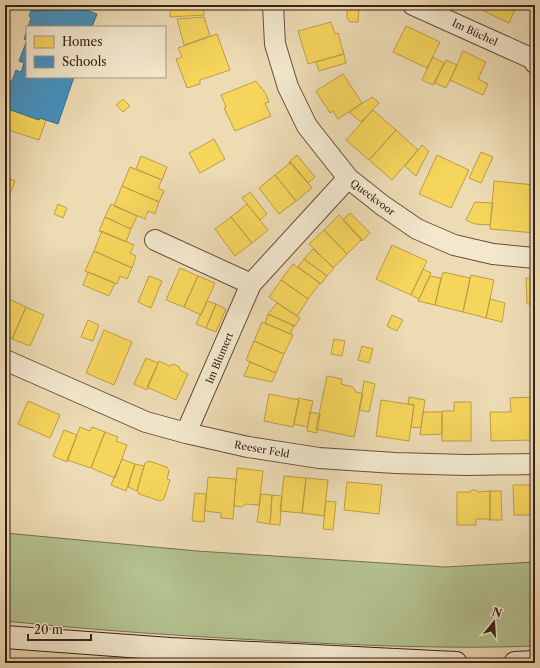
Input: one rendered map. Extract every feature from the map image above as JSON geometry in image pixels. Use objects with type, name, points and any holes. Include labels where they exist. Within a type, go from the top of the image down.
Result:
[{"type":"main road","points":[[5,637],[170,649],[456,663]]},
{"type":"main road","points":[[515,663],[535,662]]},
{"type":"street","name":"Queckvoor","points":[[273,5],[275,44],[288,87],[307,126],[348,178],[382,205],[417,229],[448,242],[493,254],[535,258]]},
{"type":"street","name":"Im Büchel","points":[[413,5],[533,59],[535,63]]},
{"type":"street","name":"Im Blumert","points":[[186,433],[251,284],[348,178]]},
{"type":"street","points":[[155,240],[251,284]]},
{"type":"street","name":"Reeser Feld","points":[[5,360],[146,422],[248,447],[319,458],[395,463],[466,465],[535,464]]},
{"type":"green space","points":[[5,533],[197,551],[445,567],[535,562],[535,646],[385,646],[222,638],[78,628],[5,621]]},
{"type":"building: Homes","points":[[170,5],[204,5],[204,15],[170,17]]},
{"type":"building: Homes","points":[[482,5],[517,5],[509,23],[480,9]]},
{"type":"building: Homes","points":[[347,9],[359,10],[358,22],[350,22],[347,18]]},
{"type":"building: Homes","points":[[204,17],[210,36],[184,45],[177,19]]},
{"type":"building: Homes","points":[[331,22],[335,34],[338,33],[344,54],[308,64],[298,31]]},
{"type":"building: Homes","points":[[406,26],[440,42],[427,68],[393,52]]},
{"type":"building: Homes","points":[[217,34],[230,70],[200,80],[200,84],[187,88],[176,59],[182,57],[178,48]]},
{"type":"building: Homes","points":[[463,51],[486,62],[478,79],[488,84],[483,95],[450,80]]},
{"type":"building: Homes","points":[[344,54],[346,63],[319,71],[316,62]]},
{"type":"building: Homes","points":[[433,57],[444,63],[433,85],[422,80]]},
{"type":"building: Homes","points":[[446,60],[457,65],[446,88],[435,83]]},
{"type":"building: Homes","points":[[343,74],[362,103],[338,119],[333,111],[330,113],[316,91]]},
{"type":"building: Homes","points":[[256,81],[266,94],[269,102],[265,103],[271,116],[235,131],[224,108],[226,107],[221,95]]},
{"type":"building: Homes","points":[[372,97],[379,103],[361,122],[349,112]]},
{"type":"building: Homes","points":[[123,99],[130,106],[123,112],[116,105]]},
{"type":"building: Homes","points":[[5,108],[39,120],[40,118],[46,120],[39,140],[5,129]]},
{"type":"building: Homes","points":[[373,110],[396,130],[369,160],[346,140]]},
{"type":"building: Homes","points":[[396,130],[418,150],[392,180],[369,160]]},
{"type":"building: Homes","points":[[214,139],[225,159],[200,173],[189,153]]},
{"type":"building: Homes","points":[[422,145],[429,151],[416,176],[405,166]]},
{"type":"building: Homes","points":[[481,152],[493,157],[481,183],[469,178]]},
{"type":"building: Homes","points":[[297,155],[315,177],[308,183],[289,162]]},
{"type":"building: Homes","points":[[437,155],[469,170],[451,208],[419,194]]},
{"type":"building: Homes","points":[[141,156],[167,167],[162,180],[136,169]]},
{"type":"building: Homes","points":[[291,162],[312,188],[296,201],[275,175]]},
{"type":"building: Homes","points":[[130,167],[162,180],[158,188],[164,191],[159,202],[122,186]]},
{"type":"building: Homes","points":[[275,175],[296,201],[279,214],[259,188]]},
{"type":"building: Homes","points":[[5,177],[15,181],[8,199],[5,198]]},
{"type":"building: Homes","points":[[494,181],[535,185],[535,233],[490,229]]},
{"type":"building: Homes","points":[[122,186],[159,202],[155,214],[148,211],[145,219],[114,206]]},
{"type":"building: Homes","points":[[250,192],[267,214],[260,220],[242,198]]},
{"type":"building: Homes","points":[[475,202],[493,203],[490,225],[475,224],[466,220]]},
{"type":"building: Homes","points":[[58,204],[67,208],[63,218],[54,214]]},
{"type":"building: Homes","points":[[111,204],[137,216],[131,229],[105,217]]},
{"type":"building: Homes","points":[[247,204],[268,230],[252,243],[231,217]]},
{"type":"building: Homes","points":[[350,213],[370,233],[362,241],[343,220]]},
{"type":"building: Homes","points":[[339,215],[362,239],[347,254],[324,230]]},
{"type":"building: Homes","points":[[105,217],[131,229],[126,242],[99,231]]},
{"type":"building: Homes","points":[[231,217],[252,243],[235,256],[215,229]]},
{"type":"building: Homes","points":[[5,218],[10,220],[6,229],[5,228]]},
{"type":"building: Homes","points":[[324,230],[347,254],[333,268],[309,244]]},
{"type":"building: Homes","points":[[102,231],[134,245],[130,253],[136,256],[132,268],[94,251]]},
{"type":"building: Homes","points":[[392,245],[427,261],[411,295],[376,279]]},
{"type":"building: Homes","points":[[313,249],[334,268],[327,276],[304,259]]},
{"type":"building: Homes","points":[[94,251],[132,268],[127,279],[120,276],[117,284],[85,271]]},
{"type":"building: Homes","points":[[304,259],[327,276],[321,284],[298,267]]},
{"type":"building: Homes","points":[[293,264],[320,283],[308,299],[281,280]]},
{"type":"building: Homes","points":[[180,268],[198,276],[184,307],[166,300]]},
{"type":"building: Homes","points":[[423,269],[431,273],[419,299],[411,295]]},
{"type":"building: Homes","points":[[88,272],[115,283],[109,296],[83,285]]},
{"type":"building: Homes","points":[[443,272],[470,278],[463,312],[435,305]]},
{"type":"building: Homes","points":[[471,275],[494,280],[486,318],[463,312]]},
{"type":"building: Homes","points":[[149,276],[162,281],[151,308],[138,302]]},
{"type":"building: Homes","points":[[198,276],[215,283],[201,315],[184,307]]},
{"type":"building: Homes","points":[[430,276],[441,278],[435,305],[418,301]]},
{"type":"building: Homes","points":[[526,278],[535,278],[535,304],[527,304]]},
{"type":"building: Homes","points":[[281,280],[308,299],[297,316],[269,297]]},
{"type":"building: Homes","points":[[9,299],[26,307],[12,339],[5,336],[5,308]]},
{"type":"building: Homes","points":[[490,299],[505,303],[502,322],[486,318]]},
{"type":"building: Homes","points":[[207,301],[216,304],[206,328],[196,324]]},
{"type":"building: Homes","points":[[277,303],[300,318],[295,326],[268,314]]},
{"type":"building: Homes","points":[[216,304],[226,309],[216,332],[206,328]]},
{"type":"building: Homes","points":[[26,307],[44,315],[30,346],[12,339]]},
{"type":"building: Homes","points":[[268,314],[294,326],[290,334],[265,323]]},
{"type":"building: Homes","points":[[392,315],[403,320],[397,331],[387,326]]},
{"type":"building: Homes","points":[[88,320],[99,325],[93,341],[81,337]]},
{"type":"building: Homes","points":[[262,322],[293,335],[284,354],[254,341]]},
{"type":"building: Homes","points":[[104,330],[132,342],[114,385],[86,373]]},
{"type":"building: Homes","points":[[334,339],[345,341],[342,356],[331,354]]},
{"type":"building: Homes","points":[[254,341],[284,354],[276,373],[246,360]]},
{"type":"building: Homes","points":[[362,346],[373,349],[369,363],[358,360]]},
{"type":"building: Homes","points":[[146,358],[158,363],[147,390],[134,384]]},
{"type":"building: Homes","points":[[159,361],[169,366],[174,364],[179,367],[181,371],[188,374],[176,400],[147,387]]},
{"type":"building: Homes","points":[[250,362],[276,373],[272,382],[244,376]]},
{"type":"building: Homes","points":[[327,376],[342,379],[341,384],[353,387],[356,392],[363,394],[354,437],[316,429]]},
{"type":"building: Homes","points":[[364,381],[375,384],[369,412],[359,410]]},
{"type":"building: Homes","points":[[269,394],[299,400],[293,427],[264,421]]},
{"type":"building: Homes","points":[[409,397],[425,400],[421,428],[411,427],[414,405],[408,404]]},
{"type":"building: Homes","points":[[535,397],[535,440],[491,441],[490,412],[511,412],[510,398]]},
{"type":"building: Homes","points":[[298,398],[313,401],[307,427],[294,424],[299,400]]},
{"type":"building: Homes","points":[[381,400],[414,405],[409,441],[376,436]]},
{"type":"building: Homes","points":[[28,401],[60,415],[50,438],[18,424]]},
{"type":"building: Homes","points":[[454,402],[471,402],[471,441],[442,441],[442,411],[454,411]]},
{"type":"building: Homes","points":[[310,412],[320,414],[317,433],[307,431]]},
{"type":"building: Homes","points":[[423,412],[442,412],[442,434],[420,435]]},
{"type":"building: Homes","points":[[80,427],[90,431],[92,427],[105,432],[91,468],[67,460]]},
{"type":"building: Homes","points":[[64,430],[77,435],[67,462],[53,456]]},
{"type":"building: Homes","points":[[105,432],[118,437],[116,441],[127,445],[115,478],[91,468]]},
{"type":"building: Homes","points":[[122,459],[135,464],[126,491],[111,485]]},
{"type":"building: Homes","points":[[149,461],[167,467],[169,471],[167,479],[170,480],[164,499],[160,501],[139,494],[137,490],[145,463]]},
{"type":"building: Homes","points":[[135,464],[144,466],[137,491],[128,487]]},
{"type":"building: Homes","points":[[237,468],[263,471],[259,505],[246,504],[242,507],[234,506]]},
{"type":"building: Homes","points":[[284,476],[306,478],[302,513],[280,511]]},
{"type":"building: Homes","points":[[208,477],[236,479],[233,519],[221,518],[221,513],[205,511]]},
{"type":"building: Homes","points":[[306,478],[328,480],[324,516],[302,513]]},
{"type":"building: Homes","points":[[347,482],[382,485],[379,514],[344,510]]},
{"type":"building: Homes","points":[[513,485],[535,485],[535,515],[514,515]]},
{"type":"building: Homes","points":[[472,490],[476,490],[478,492],[490,491],[490,519],[476,519],[476,525],[457,525],[457,492],[470,492]]},
{"type":"building: Homes","points":[[490,491],[501,491],[502,520],[489,520]]},
{"type":"building: Homes","points":[[195,493],[206,494],[204,522],[192,521]]},
{"type":"building: Homes","points":[[261,494],[272,495],[270,524],[257,522]]},
{"type":"building: Homes","points":[[272,495],[282,496],[280,525],[270,524]]},
{"type":"building: Homes","points":[[326,501],[336,502],[333,530],[323,529]]},
{"type":"building: Schools","points":[[33,5],[78,5],[78,7],[97,14],[92,26],[28,26],[31,18],[29,16]]},
{"type":"building: Schools","points":[[26,43],[26,78],[74,78],[58,124],[40,118],[39,120],[5,108],[5,94],[10,81],[12,81],[16,70],[21,72],[24,63],[19,61]]}]
